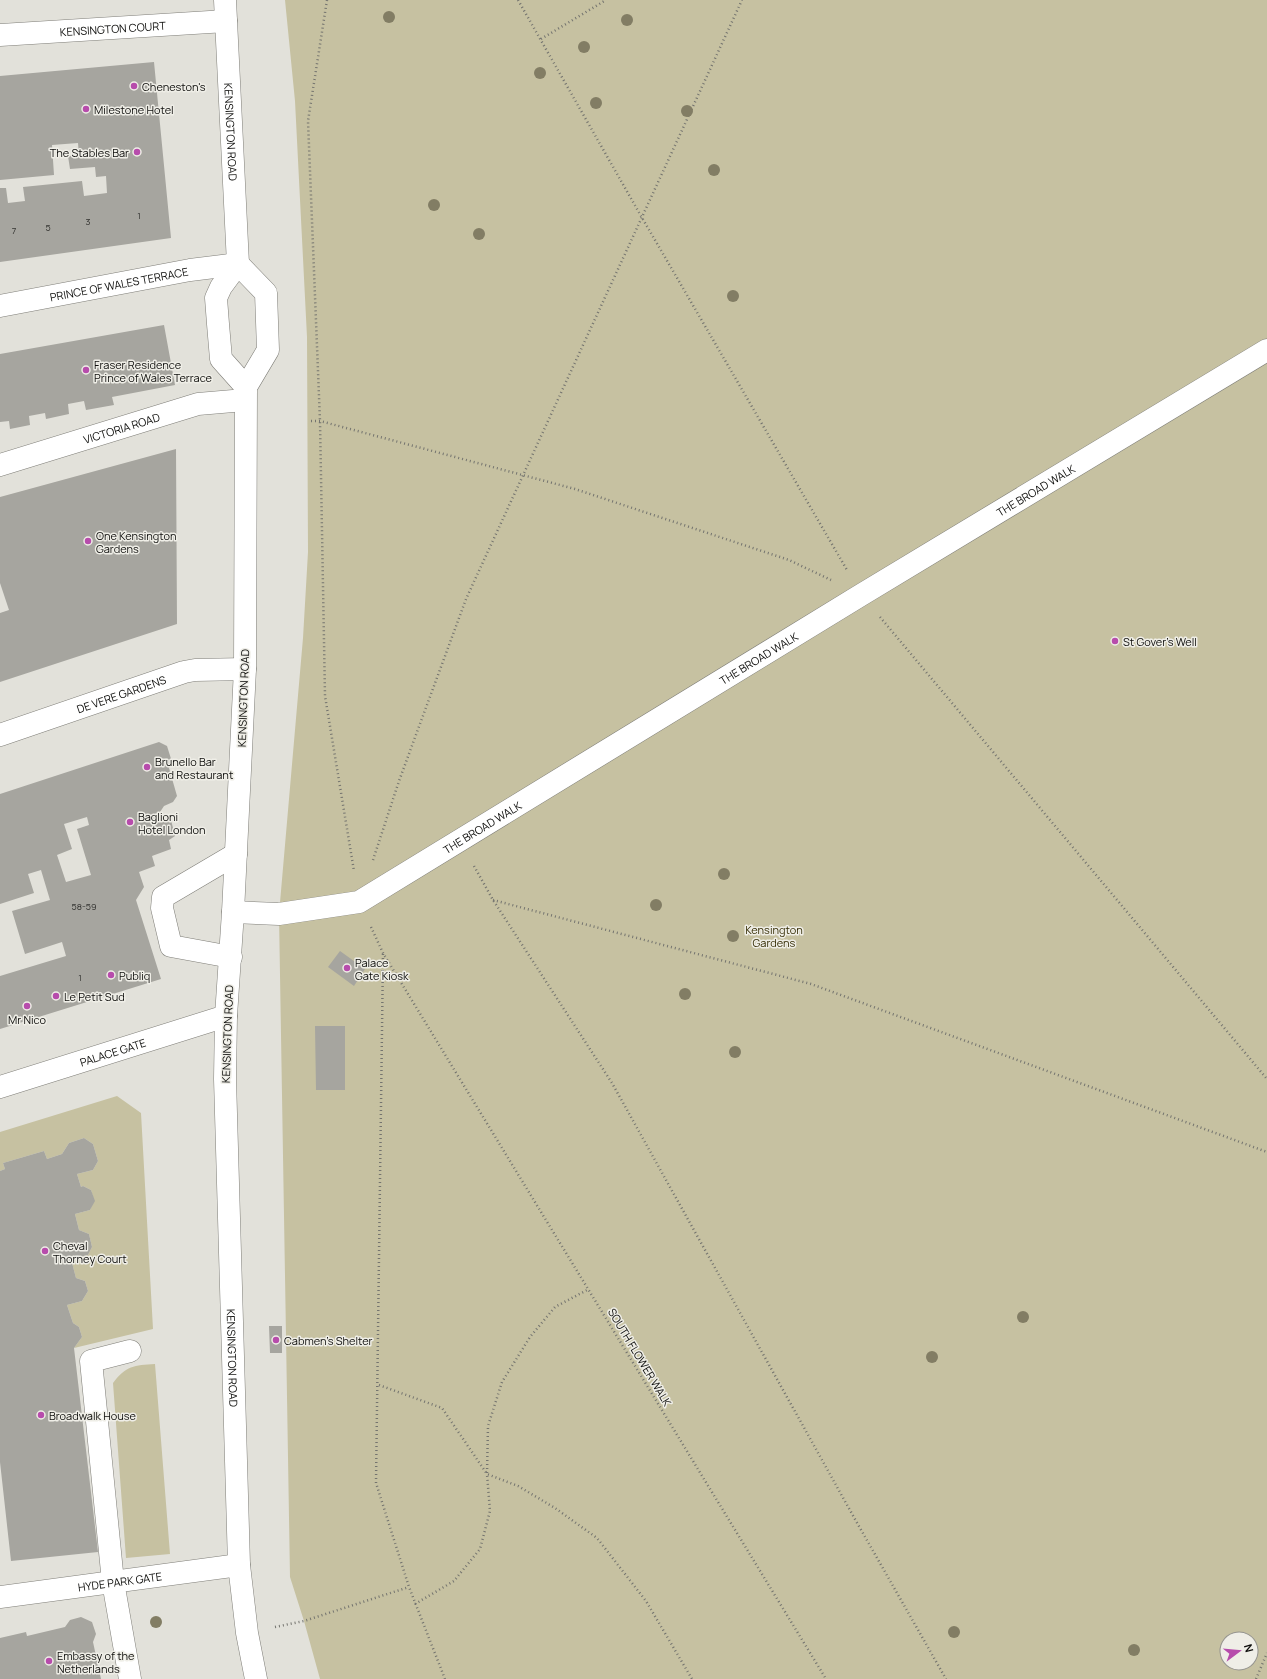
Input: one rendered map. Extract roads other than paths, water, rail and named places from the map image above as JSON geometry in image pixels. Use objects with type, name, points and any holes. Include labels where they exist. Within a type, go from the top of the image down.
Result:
[{"type":"street","name":"KENSINGTON COURT","points":[[0,35],[225,10]]},
{"type":"street","name":"KENSINGTON ROAD","points":[[225,10],[238,264]]},
{"type":"street","name":"PRINCE OF WALES TERRACE","points":[[0,306],[190,270],[238,264]]},
{"type":"street","points":[[238,264],[266,293],[268,350],[246,394],[221,359],[216,298],[221,287],[238,264]]},
{"type":"street","name":"THE BROAD WALK","points":[[233,912],[280,914],[359,902],[1267,350]]},
{"type":"street","name":"KENSINGTON ROAD","points":[[246,394],[245,669],[231,956],[226,1016],[225,1079],[239,1565],[247,1633],[256,1679]]},
{"type":"street","name":"VICTORIA ROAD","points":[[0,465],[198,404],[246,394]]},
{"type":"street","name":"DE VERE GARDENS","points":[[0,735],[184,672],[195,670],[245,669]]},
{"type":"street","points":[[231,956],[171,946],[162,908],[164,897],[236,854]]},
{"type":"street","name":"PALACE GATE","points":[[0,1087],[226,1016]]},
{"type":"street","points":[[130,1351],[91,1361],[112,1582],[130,1679]]},
{"type":"street","name":"HYDE PARK GATE","points":[[0,1597],[239,1565]]},
{"type":"place","name":"Cheneston's","points":[[134,86]]},
{"type":"place","name":"Milestone Hotel","points":[[86,109]]},
{"type":"place","name":"The Stables Bar","points":[[137,152]]},
{"type":"place","name":"Fraser Residence Prince of Wales Terrace","points":[[86,370]]},
{"type":"place","name":"One Kensington Gardens","points":[[88,541]]},
{"type":"place","name":"St Gover's Well","points":[[1115,641]]},
{"type":"place","name":"Brunello Bar and Restaurant","points":[[147,767]]},
{"type":"place","name":"Baglioni Hotel London","points":[[130,822]]},
{"type":"place","name":"Palace Gate Kiosk","points":[[347,968]]},
{"type":"place","name":"Publiq","points":[[111,975]]},
{"type":"place","name":"Le Petit Sud","points":[[56,996]]},
{"type":"place","name":"Mr Nico","points":[[27,1006]]},
{"type":"place","name":"Cheval Thorney Court","points":[[45,1251]]},
{"type":"place","name":"Cabmen's Shelter","points":[[276,1340]]},
{"type":"place","name":"Broadwalk House","points":[[41,1415]]},
{"type":"place","name":"Embassy of the Netherlands","points":[[49,1661]]},
{"type":"park label","name":"Kensington Gardens","points":[[774,935]]}]
